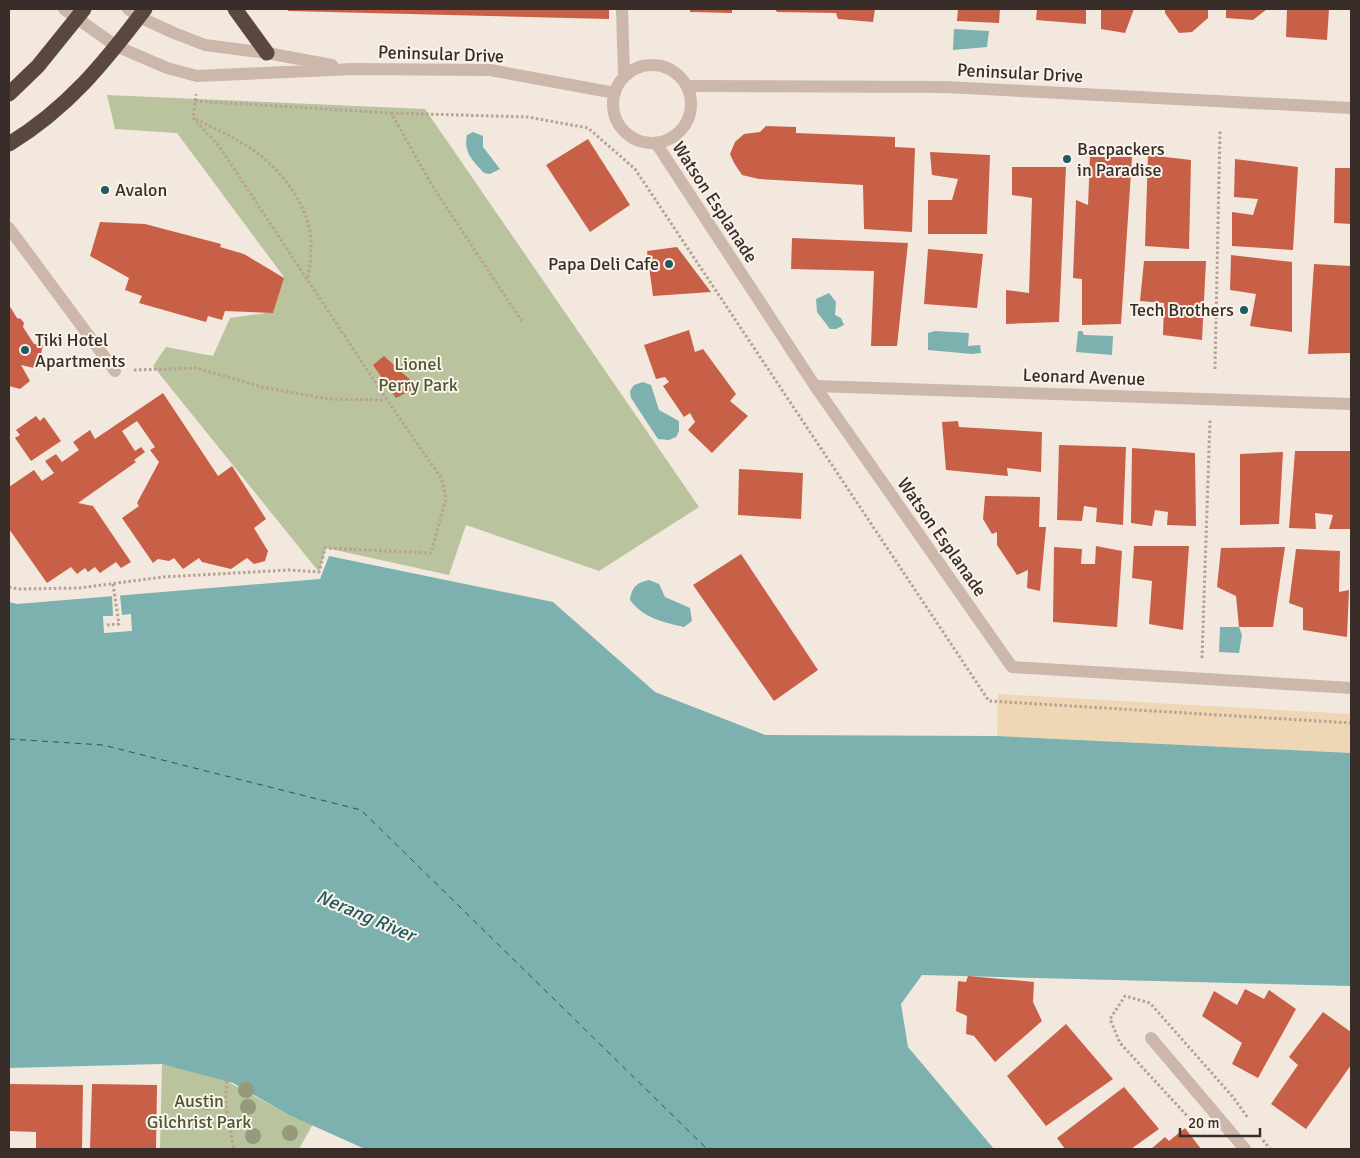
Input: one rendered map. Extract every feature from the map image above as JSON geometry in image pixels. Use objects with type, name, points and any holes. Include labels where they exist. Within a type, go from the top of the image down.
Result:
[{"type":"highway","points":[[235,9],[267,53]]},
{"type":"highway","points":[[9,144],[38,126],[65,105],[116,46],[138,11]]},
{"type":"highway","points":[[9,94],[38,66],[75,12]]},
{"type":"street","points":[[622,9],[624,76],[615,93],[615,114],[626,132],[645,142],[656,143],[676,134],[689,118],[690,96],[687,86],[671,70],[660,66],[648,65],[637,68],[624,76]]},
{"type":"street","name":"Peninsular Drive","points":[[138,11],[187,40],[206,45],[267,53],[354,69]]},
{"type":"street","name":"Peninsular Drive","points":[[75,12],[116,46],[167,68],[198,76],[354,69],[490,70],[615,93]]},
{"type":"street","name":"Peninsular Drive","points":[[687,86],[946,86],[1351,108]]},
{"type":"street","name":"Watson Esplanade","points":[[656,143],[815,386],[1012,667],[1351,688]]},
{"type":"street","points":[[9,228],[115,371]]},
{"type":"street","name":"Leonard Avenue","points":[[815,386],[1351,404]]},
{"type":"street","points":[[1151,1038],[1245,1149]]},
{"type":"path","points":[[9,587],[19,589],[79,588],[163,577],[289,570],[319,572],[325,548],[431,553],[446,500],[442,479],[387,400],[219,146],[193,118],[198,76]]},
{"type":"path","points":[[195,101],[391,112],[433,187],[523,323]]},
{"type":"path","points":[[193,118],[254,150],[277,171],[296,195],[308,223],[310,268],[307,280]]},
{"type":"path","points":[[1215,369],[1220,130]]},
{"type":"path","points":[[115,371],[197,368],[262,387],[328,399],[387,400]]},
{"type":"path","points":[[1202,663],[1211,414]]},
{"type":"path","points":[[107,625],[119,624],[113,584]]},
{"type":"path","points":[[228,1076],[224,1092],[234,1149]]},
{"type":"green space","name":"Lionel Perry Park","points":[[107,95],[425,109],[699,507],[599,571],[466,525],[449,575],[326,548],[319,572],[153,366],[166,347],[213,356],[230,318],[273,312],[284,277],[177,133],[115,129]]},
{"type":"green space","name":"Austin Gilchrist Park","points":[[162,1064],[221,1078],[287,1114],[313,1124],[299,1149],[160,1149]]},
{"type":"sand","points":[[998,694],[1351,714],[1351,753],[997,736]]},
{"type":"water","points":[[954,29],[989,31],[987,47],[953,50]]},
{"type":"water","points":[[473,132],[483,136],[483,147],[500,169],[490,174],[484,173],[473,160],[466,146],[466,141],[467,135]]},
{"type":"water","points":[[829,293],[836,302],[835,315],[841,318],[844,325],[836,329],[830,329],[817,312],[816,299]]},
{"type":"water","points":[[935,331],[969,333],[968,346],[980,345],[981,353],[972,354],[928,350],[928,333]]},
{"type":"water","points":[[1078,331],[1082,331],[1084,335],[1113,336],[1112,355],[1076,352]]},
{"type":"water","points":[[643,382],[651,385],[659,410],[679,421],[679,431],[676,437],[669,440],[658,439],[631,398],[630,391],[634,385]]},
{"type":"water","name":"Nerang River","points":[[329,556],[553,602],[655,692],[765,735],[997,736],[1351,753],[1351,986],[922,975],[901,1004],[908,1047],[994,1149],[365,1149],[287,1114],[233,1083],[162,1064],[9,1068],[9,602],[17,604],[320,579]]},
{"type":"water","points":[[649,580],[659,584],[665,597],[690,608],[692,621],[684,627],[647,615],[635,606],[630,600],[633,589],[638,584]]},
{"type":"water","points":[[1220,627],[1239,627],[1242,635],[1239,653],[1219,652]]},
{"type":"pier","points":[[120,595],[122,615],[131,614],[132,631],[104,633],[103,616],[113,616],[112,596]]},
{"type":"building","points":[[288,9],[609,9],[609,19],[288,11]]},
{"type":"building","points":[[690,9],[732,9],[732,13],[690,12]]},
{"type":"building","points":[[775,9],[875,9],[873,22],[838,19],[836,13],[777,12]]},
{"type":"building","points":[[958,9],[1000,9],[999,23],[957,21]]},
{"type":"building","points":[[1037,9],[1086,9],[1086,24],[1036,20]]},
{"type":"building","points":[[1101,9],[1134,9],[1125,33],[1101,29]]},
{"type":"building","points":[[1165,9],[1208,9],[1208,18],[1192,32],[1179,33],[1165,13]]},
{"type":"building","points":[[1226,9],[1267,9],[1253,20],[1226,18]]},
{"type":"building","points":[[1287,9],[1329,9],[1327,40],[1286,37]]},
{"type":"building","points":[[766,126],[796,127],[796,133],[895,137],[895,147],[915,148],[912,232],[864,229],[863,185],[759,179],[742,175],[730,154],[735,142],[744,134],[760,132]]},
{"type":"building","points":[[588,139],[630,205],[590,232],[546,165]]},
{"type":"building","points":[[930,152],[990,155],[987,234],[928,234],[928,200],[952,200],[958,179],[932,175]]},
{"type":"building","points":[[1148,155],[1191,160],[1189,249],[1145,246]]},
{"type":"building","points":[[1090,157],[1132,157],[1121,324],[1082,325],[1082,279],[1073,278],[1076,200],[1088,205]]},
{"type":"building","points":[[1235,159],[1298,167],[1293,250],[1232,246],[1232,212],[1253,215],[1258,199],[1234,197]]},
{"type":"building","points":[[1012,167],[1066,167],[1059,322],[1006,324],[1006,290],[1029,293],[1032,198],[1012,195]]},
{"type":"building","points":[[1335,168],[1351,168],[1351,224],[1334,223]]},
{"type":"building","points":[[100,222],[145,224],[221,244],[220,247],[244,254],[284,278],[273,313],[225,311],[222,320],[208,316],[206,322],[139,303],[142,296],[125,290],[129,278],[90,256]]},
{"type":"building","points":[[792,238],[908,243],[897,346],[871,346],[874,271],[791,269]]},
{"type":"building","name":"Papa Deli Cafe","points":[[677,247],[711,292],[653,296],[647,251]]},
{"type":"building","points":[[928,249],[983,254],[977,308],[924,304]]},
{"type":"building","points":[[1231,255],[1292,262],[1292,332],[1250,326],[1256,294],[1230,290]]},
{"type":"building","points":[[1144,261],[1206,261],[1202,340],[1163,335],[1164,303],[1140,301]]},
{"type":"building","points":[[1314,264],[1351,266],[1351,353],[1308,354]]},
{"type":"building","name":"Tiki Hotel Apartments","points":[[9,305],[17,318],[21,319],[24,323],[23,327],[34,344],[43,345],[41,354],[45,360],[34,368],[21,365],[30,381],[20,389],[9,386]]},
{"type":"building","points":[[689,330],[695,352],[703,349],[736,394],[730,401],[748,416],[712,453],[688,430],[695,422],[690,413],[684,417],[663,386],[669,382],[665,377],[656,379],[644,345]]},
{"type":"building","points":[[384,356],[418,387],[396,398],[373,365]]},
{"type":"building","points":[[163,393],[218,476],[232,466],[266,519],[254,528],[268,551],[265,561],[254,564],[247,558],[231,569],[202,562],[199,558],[183,569],[174,558],[169,561],[158,559],[153,563],[122,518],[139,506],[137,503],[159,462],[150,450],[155,447],[137,421],[122,431],[135,451],[141,447],[145,452],[134,460],[136,462],[78,503],[93,506],[131,562],[121,568],[116,562],[100,573],[95,567],[88,572],[85,568],[77,574],[71,567],[47,583],[9,529],[9,487],[34,470],[42,481],[54,473],[45,461],[56,454],[62,462],[79,450],[73,442],[90,430],[95,439]]},
{"type":"building","points":[[36,416],[40,421],[44,417],[61,441],[31,461],[15,438],[20,435],[16,430]]},
{"type":"building","points":[[958,421],[959,427],[1042,432],[1041,472],[1007,468],[1008,476],[946,470],[942,422]]},
{"type":"building","points":[[1059,445],[1126,447],[1123,525],[1096,522],[1097,508],[1084,506],[1082,521],[1057,520]]},
{"type":"building","points":[[1132,448],[1195,453],[1196,526],[1167,525],[1168,512],[1155,510],[1152,526],[1131,523]]},
{"type":"building","points":[[1295,451],[1351,451],[1351,529],[1329,529],[1333,515],[1315,513],[1316,529],[1289,528]]},
{"type":"building","points":[[1283,452],[1279,524],[1240,525],[1240,454]]},
{"type":"building","points":[[739,469],[803,473],[801,519],[738,515]]},
{"type":"building","points":[[985,496],[1040,497],[1039,527],[1046,527],[1040,591],[1027,588],[1028,570],[1017,575],[997,545],[997,532],[992,534],[983,519]]},
{"type":"building","points":[[1096,546],[1122,551],[1117,627],[1053,622],[1054,547],[1082,549],[1081,564],[1095,564]]},
{"type":"building","points":[[1134,546],[1189,546],[1183,630],[1149,624],[1152,581],[1132,578]]},
{"type":"building","points":[[1285,547],[1273,627],[1239,627],[1236,596],[1217,587],[1221,548]]},
{"type":"building","points":[[1296,549],[1340,551],[1339,592],[1349,590],[1347,637],[1303,630],[1303,608],[1289,603]]},
{"type":"building","points":[[741,554],[818,670],[774,701],[693,585]]},
{"type":"building","points":[[968,976],[1034,982],[1033,1002],[1042,1021],[995,1062],[974,1036],[966,1034],[967,1016],[956,1011],[958,981],[966,982]]},
{"type":"building","points":[[1245,989],[1264,999],[1269,990],[1296,1009],[1258,1078],[1232,1064],[1242,1043],[1202,1016],[1214,991],[1237,1005]]},
{"type":"building","points":[[1323,1012],[1351,1032],[1351,1065],[1306,1129],[1271,1104],[1298,1065],[1289,1057]]},
{"type":"building","points":[[1066,1024],[1113,1079],[1046,1126],[1007,1076]]},
{"type":"building","points":[[9,1084],[83,1085],[82,1149],[36,1149],[36,1132],[9,1131]]},
{"type":"building","points":[[92,1084],[157,1085],[156,1149],[90,1149]]},
{"type":"building","points":[[1124,1087],[1159,1129],[1131,1149],[1065,1149],[1057,1138]]},
{"type":"building","points":[[1185,1128],[1201,1149],[1151,1149],[1165,1137],[1169,1141]]},
{"type":"ferry route","points":[[9,739],[103,745],[361,810],[707,1149]]},
{"type":"place","name":"Bacpackers in Paradise","points":[[1067,159]]},
{"type":"place","name":"Avalon","points":[[105,190]]},
{"type":"place","name":"Papa Deli Cafe","points":[[669,264]]},
{"type":"place","name":"Tech Brothers","points":[[1244,310]]},
{"type":"place","name":"Tiki Hotel Apartments","points":[[25,350]]}]
